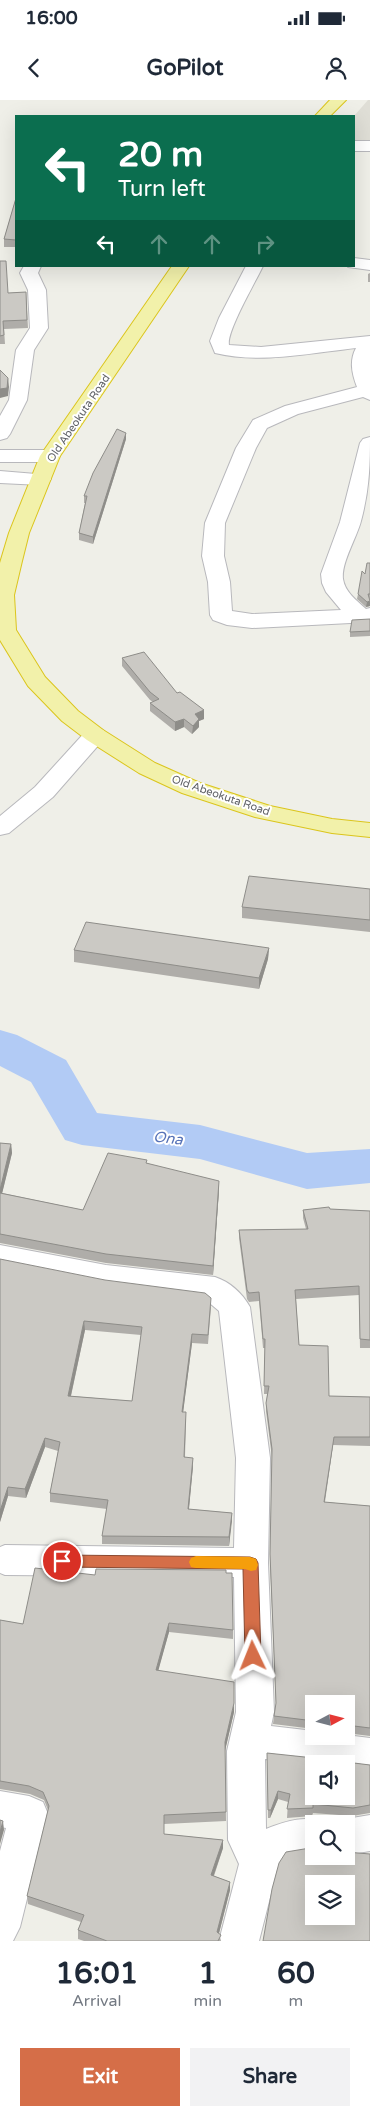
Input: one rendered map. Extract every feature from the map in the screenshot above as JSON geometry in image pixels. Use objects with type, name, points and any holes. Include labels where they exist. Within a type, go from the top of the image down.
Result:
[{"type":"highway","points":[[323,115],[340,100]]},
{"type":"highway","name":"Old Abeokuta Road","points":[[180,267],[50,456],[19,533],[3,595],[2,622],[36,681],[70,716],[95,735],[147,768],[191,788],[264,812],[332,826],[370,830]]},
{"type":"street","points":[[355,146],[370,146]]},
{"type":"street","points":[[355,263],[370,265]]},
{"type":"street","points":[[0,434],[18,400],[25,350],[39,328],[37,290],[29,273],[32,267]]},
{"type":"street","points":[[254,267],[228,318],[219,341],[221,349],[234,352],[261,352],[370,342]]},
{"type":"street","points":[[365,615],[252,621],[235,620],[222,615],[219,582],[213,556],[215,523],[246,448],[260,424],[292,410],[369,392],[359,362],[364,348],[370,342]]},
{"type":"street","points":[[365,615],[340,596],[333,584],[331,570],[343,544],[359,493],[370,443]]},
{"type":"street","points":[[0,456],[50,456]]},
{"type":"street","points":[[0,476],[41,479]]},
{"type":"street","points":[[0,828],[44,792],[95,735]]},
{"type":"street","points":[[1,1261],[215,1289],[234,1306],[253,1458],[250,1563],[254,1712],[246,1751],[247,1840],[259,1863]]},
{"type":"street","points":[[5,1560],[250,1563]]},
{"type":"street","points":[[249,1740],[370,1755]]},
{"type":"street","points":[[0,1809],[29,1814],[0,1927]]},
{"type":"street","points":[[355,1836],[370,1833]]},
{"type":"street","points":[[239,1941],[259,1863],[271,1845],[305,1837]]},
{"type":"street","points":[[0,1938],[10,1941]]},
{"type":"shaded area","points":[[370,100],[370,143],[355,144],[355,115]]},
{"type":"building","points":[[15,201],[15,240],[4,239]]},
{"type":"building","points":[[0,261],[6,261],[8,293],[26,292],[27,320],[3,321],[4,335],[0,336]]},
{"type":"building","points":[[0,370],[8,378],[7,388],[0,389]]},
{"type":"building","points":[[117,429],[126,433],[93,537],[79,533],[87,496],[84,496],[93,473]]},
{"type":"building","points":[[367,563],[370,563],[370,594],[368,594],[370,601],[367,602],[358,594],[362,571],[365,574]]},
{"type":"building","points":[[370,619],[370,631],[350,632],[352,620]]},
{"type":"building","points":[[144,652],[177,693],[180,692],[204,710],[195,714],[199,719],[193,726],[184,719],[175,722],[150,703],[159,699],[150,692],[122,658]]},
{"type":"building","points":[[249,876],[370,889],[370,920],[242,907]]},
{"type":"building","points":[[86,922],[269,948],[259,978],[74,950]]},
{"type":"building","points":[[0,1143],[11,1144],[0,1190]]},
{"type":"building","points":[[108,1153],[147,1160],[146,1163],[219,1181],[213,1266],[106,1254],[0,1234],[0,1193],[83,1210]]},
{"type":"building","points":[[329,1207],[330,1209],[370,1211],[370,1340],[360,1339],[359,1286],[295,1290],[299,1345],[328,1346],[329,1396],[370,1397],[370,1437],[334,1437],[324,1502],[370,1506],[370,1728],[355,1726],[355,1695],[305,1695],[305,1720],[274,1716],[276,1703],[270,1554],[272,1449],[266,1403],[269,1386],[264,1386],[265,1339],[263,1339],[259,1292],[249,1293],[247,1290],[239,1230],[308,1229],[303,1210]]},
{"type":"building","points":[[0,1259],[105,1280],[205,1293],[211,1298],[208,1335],[192,1334],[182,1412],[186,1412],[184,1457],[193,1458],[188,1509],[232,1513],[229,1537],[102,1536],[108,1500],[50,1493],[60,1442],[45,1438],[25,1489],[8,1487],[0,1511]],"holes":[[[84,1321],[142,1327],[132,1401],[68,1396]]]},
{"type":"building","points":[[35,1568],[95,1575],[96,1569],[226,1570],[226,1573],[232,1573],[233,1630],[169,1623],[156,1670],[234,1682],[234,1703],[225,1742],[226,1812],[164,1815],[164,1834],[223,1840],[211,1875],[230,1882],[217,1932],[221,1935],[218,1941],[107,1941],[78,1930],[84,1915],[27,1896],[49,1806],[43,1792],[29,1786],[0,1781],[0,1620],[23,1624]]},
{"type":"building","points":[[267,1753],[305,1757],[305,1805],[313,1805],[313,1808],[287,1809],[290,1794],[278,1791],[271,1810],[268,1810]]},
{"type":"building","points":[[355,1763],[370,1765],[370,1805],[353,1808],[323,1805],[355,1805]]},
{"type":"building","points":[[0,1820],[3,1821],[0,1832]]},
{"type":"building","points":[[305,1849],[305,1865],[355,1865],[355,1853],[370,1854],[370,1941],[263,1941],[272,1889],[279,1863],[286,1852]]},
{"type":"waterway","name":"Ona","points":[[0,1046],[49,1071],[82,1128],[200,1142],[307,1171],[370,1166]]},
{"type":"slow traffic","points":[[196,1562],[250,1563],[251,1565]]},
{"type":"route","points":[[62,1561],[250,1563],[253,1656]]}]
